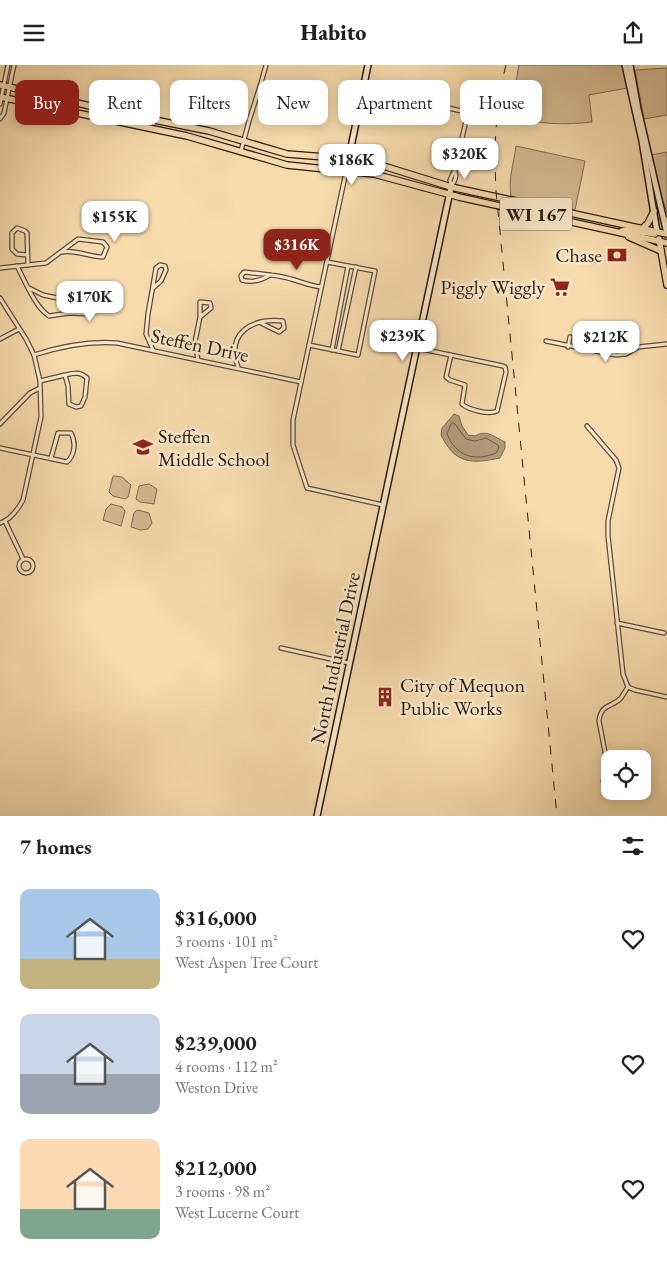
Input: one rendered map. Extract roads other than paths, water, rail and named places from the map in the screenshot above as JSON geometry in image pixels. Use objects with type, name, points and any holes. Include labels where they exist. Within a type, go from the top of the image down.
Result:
[{"type":"main road","name":"WI 167","points":[[2,99],[15,101]]},
{"type":"main road","name":"WI 167","points":[[79,113],[201,140],[287,165],[359,171],[380,175],[449,195],[621,232]]},
{"type":"main road","name":"WI 167","points":[[160,121],[209,131],[287,154],[348,158],[383,165],[451,187],[643,228],[667,241]]},
{"type":"main road","points":[[158,130],[159,125]]},
{"type":"main road","points":[[552,218],[554,209]]},
{"type":"main road","points":[[643,228],[654,211]]},
{"type":"main road","points":[[621,232],[629,230],[658,236],[667,234]]},
{"type":"main road","points":[[621,232],[661,251]]},
{"type":"main road","points":[[658,236],[667,285]]},
{"type":"street","points":[[0,119],[3,117],[2,99],[8,65]]},
{"type":"street","points":[[2,99],[4,86],[14,65]]},
{"type":"street","points":[[241,152],[266,65]]},
{"type":"street","points":[[365,80],[368,65]]},
{"type":"street","points":[[626,65],[658,236]]},
{"type":"street","points":[[630,65],[638,109],[666,220],[667,234]]},
{"type":"street","points":[[355,125],[293,420],[292,435],[293,445],[307,488],[383,505]]},
{"type":"street","points":[[451,187],[455,182],[455,169],[465,125]]},
{"type":"street","name":"North Industrial Drive","points":[[317,816],[451,187]]},
{"type":"street","points":[[27,255],[17,254],[12,249],[12,233],[17,228],[27,233],[28,265]]},
{"type":"street","points":[[0,268],[46,263],[78,239],[103,242],[107,247],[103,257],[68,251],[62,252]]},
{"type":"street","points":[[309,345],[358,355],[375,271],[327,262]]},
{"type":"street","points":[[153,288],[160,281],[166,270],[165,266],[160,265],[156,268],[148,314],[146,334],[153,350]]},
{"type":"street","points":[[17,266],[29,288],[41,310],[49,316],[69,313],[91,314],[96,301],[92,293],[62,299],[43,295],[29,288]]},
{"type":"street","points":[[332,350],[348,266]]},
{"type":"street","points":[[338,351],[356,267]]},
{"type":"street","points":[[270,275],[264,279],[248,281],[242,280],[241,276],[244,272],[270,275],[290,278],[321,287]]},
{"type":"street","points":[[0,298],[34,355],[40,381],[41,417],[23,500],[18,509],[0,523]]},
{"type":"street","points":[[198,360],[195,342],[200,317],[200,302],[210,303],[210,309],[200,317]]},
{"type":"street","points":[[238,368],[234,352],[237,338],[241,332],[253,323],[283,321],[284,328],[279,332],[261,323]]},
{"type":"street","points":[[0,339],[19,329]]},
{"type":"street","points":[[568,347],[570,337]]},
{"type":"street","name":"Steffen Drive","points":[[34,355],[58,347],[95,341],[118,343],[301,382]]},
{"type":"street","points":[[546,341],[568,347],[616,355],[626,354],[638,347],[667,344]]},
{"type":"street","points":[[417,348],[451,355],[506,367],[497,411],[493,413],[467,407],[462,402],[465,385],[446,377],[451,355]]},
{"type":"street","points":[[40,381],[65,375],[78,372],[83,374],[87,378],[82,406],[76,407],[69,403],[65,375]]},
{"type":"street","points":[[0,423],[30,393],[40,388]]},
{"type":"street","points":[[587,426],[618,464],[608,521],[608,536],[623,674],[628,687],[667,697]]},
{"type":"street","points":[[0,448],[67,462],[70,460],[74,441],[71,433],[58,433],[51,458]]},
{"type":"street","points":[[5,521],[23,559]]},
{"type":"street","points":[[23,559],[30,560],[32,564],[32,569],[28,572],[22,571],[19,568],[19,563],[23,559]]},
{"type":"street","points":[[617,623],[664,633]]},
{"type":"street","points":[[281,648],[349,663]]},
{"type":"street","points":[[605,750],[599,721],[600,715],[604,707],[620,698],[628,687]]},
{"type":"water","points":[[454,414],[459,416],[462,426],[468,435],[475,436],[483,433],[505,442],[505,448],[500,458],[472,461],[458,457],[452,452],[441,435],[442,428]]},
{"type":"railway","points":[[506,65],[496,128],[496,191],[557,816]]},
{"type":"place","name":"Chase","points":[[617,255]]},
{"type":"place","name":"Piggly Wiggly","points":[[560,287]]},
{"type":"place","name":"Steffen Middle School","points":[[143,447]]},
{"type":"place","name":"City of Mequon Public Works","points":[[385,697]]}]
